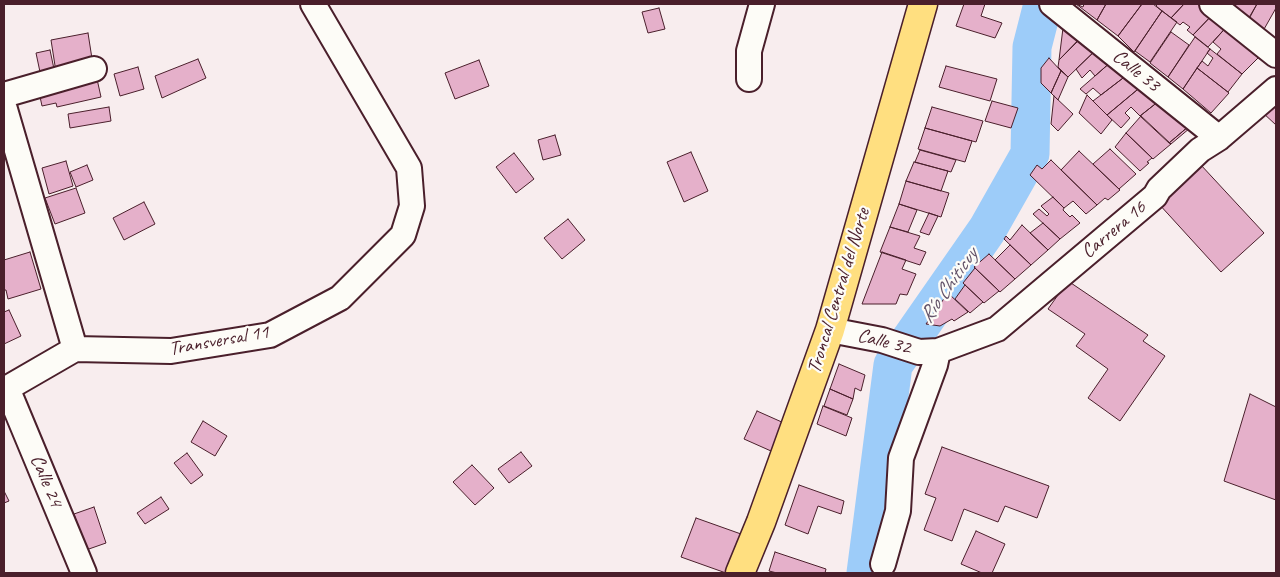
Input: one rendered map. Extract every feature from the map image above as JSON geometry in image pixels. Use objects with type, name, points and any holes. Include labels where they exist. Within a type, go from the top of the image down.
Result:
[{"type":"highway","name":"Troncal Central del Norte","points":[[740,573],[761,522],[830,330],[923,4]]},
{"type":"street","name":"Transversal 11","points":[[75,349],[172,351],[270,335],[340,298],[403,235],[412,206],[409,168],[314,4]]},
{"type":"street","points":[[749,80],[749,51],[762,4]]},
{"type":"street","name":"Calle 33","points":[[1052,4],[1219,138]]},
{"type":"street","points":[[1212,4],[1276,55]]},
{"type":"street","points":[[4,95],[94,69]]},
{"type":"street","name":"Carrera 16","points":[[928,352],[997,329],[1155,196],[1159,189],[1200,150],[1219,138],[1276,89]]},
{"type":"street","points":[[4,106],[75,349],[5,389]]},
{"type":"street","name":"Calle 32","points":[[830,330],[882,340],[928,352]]},
{"type":"street","points":[[883,564],[898,511],[901,458],[935,365],[928,352]]},
{"type":"street","name":"Calle 24","points":[[5,389],[84,573]]},
{"type":"building","points":[[964,4],[985,4],[981,16],[1002,23],[995,38],[956,26]]},
{"type":"building","points":[[1076,4],[1083,7],[1084,4],[1106,4],[1097,20]]},
{"type":"building","points":[[1106,4],[1142,4],[1118,36],[1097,20]]},
{"type":"building","points":[[1142,4],[1153,4],[1162,11],[1134,52],[1118,36]]},
{"type":"building","points":[[1158,4],[1184,4],[1171,18],[1156,6]]},
{"type":"building","points":[[1184,4],[1207,4],[1216,11],[1193,35],[1187,30],[1190,27],[1183,22],[1180,25],[1171,18]]},
{"type":"building","points":[[1223,4],[1257,4],[1247,21]]},
{"type":"building","points":[[1257,4],[1276,4],[1276,8],[1263,31],[1250,17]]},
{"type":"building","points":[[659,8],[665,29],[648,33],[642,12]]},
{"type":"building","points":[[1162,11],[1177,22],[1150,62],[1135,51]]},
{"type":"building","points":[[1216,11],[1231,22],[1208,47],[1193,35]]},
{"type":"building","points":[[1064,20],[1082,36],[1059,60]]},
{"type":"building","points":[[1230,23],[1265,51],[1242,74],[1217,54],[1221,49],[1213,42]]},
{"type":"building","points":[[1171,32],[1189,45],[1168,77],[1150,63]]},
{"type":"building","points":[[88,33],[93,65],[56,72],[51,40]]},
{"type":"building","points":[[1084,35],[1099,47],[1068,77],[1058,67],[1059,60]]},
{"type":"building","points":[[1195,37],[1210,49],[1183,89],[1168,77]]},
{"type":"building","points":[[1099,47],[1113,60],[1095,76],[1090,70],[1082,78],[1076,69]]},
{"type":"building","points":[[1210,49],[1242,74],[1228,92],[1197,68],[1202,61],[1208,66],[1213,58],[1207,53]]},
{"type":"building","points":[[50,50],[54,69],[40,72],[36,53]]},
{"type":"building","points":[[1049,58],[1061,71],[1051,93],[1041,83],[1041,68]]},
{"type":"building","points":[[198,59],[206,78],[162,98],[155,76]]},
{"type":"building","points":[[479,60],[489,86],[455,99],[445,73]]},
{"type":"building","points":[[1111,62],[1127,75],[1101,95],[1093,88],[1086,94],[1080,89]]},
{"type":"building","points":[[946,66],[997,79],[990,101],[939,87]]},
{"type":"building","points":[[138,67],[144,89],[120,96],[114,74]]},
{"type":"building","points":[[1197,68],[1229,93],[1211,113],[1183,89]]},
{"type":"building","points":[[1061,71],[1068,77],[1058,100],[1051,93]]},
{"type":"building","points":[[1127,75],[1143,85],[1107,115],[1093,101]]},
{"type":"building","points":[[97,79],[101,97],[57,107],[56,103],[42,106],[39,92]]},
{"type":"building","points":[[1143,85],[1159,101],[1140,116],[1131,107],[1125,113],[1130,118],[1121,128],[1107,115]]},
{"type":"building","points":[[1087,95],[1112,120],[1101,134],[1079,113]]},
{"type":"building","points":[[1276,95],[1276,125],[1262,112]]},
{"type":"building","points":[[1054,96],[1073,114],[1058,131],[1051,124]]},
{"type":"building","points":[[992,101],[1018,108],[1011,128],[985,121]]},
{"type":"building","points":[[1159,101],[1189,126],[1169,143],[1140,116]]},
{"type":"building","points":[[109,107],[111,121],[70,128],[68,114]]},
{"type":"building","points":[[932,107],[983,121],[976,142],[925,128]]},
{"type":"building","points":[[1141,116],[1171,144],[1153,159],[1126,133]]},
{"type":"building","points":[[1189,126],[1190,128],[1171,144],[1169,143]]},
{"type":"building","points":[[925,128],[972,141],[965,162],[918,149]]},
{"type":"building","points":[[1126,133],[1152,158],[1140,171],[1115,147]]},
{"type":"building","points":[[555,135],[561,155],[543,160],[538,140]]},
{"type":"building","points":[[1110,149],[1136,174],[1119,189],[1093,164]]},
{"type":"building","points":[[920,150],[956,160],[951,172],[915,162]]},
{"type":"building","points":[[1079,151],[1120,190],[1108,200],[1105,198],[1097,205],[1061,170]]},
{"type":"building","points":[[691,152],[708,191],[684,202],[667,162]]},
{"type":"building","points":[[514,153],[534,179],[516,193],[496,167]]},
{"type":"building","points":[[1051,160],[1097,205],[1086,214],[1073,201],[1064,208],[1030,175],[1037,165],[1042,169]]},
{"type":"building","points":[[66,161],[73,186],[49,194],[42,168]]},
{"type":"building","points":[[914,162],[948,171],[941,191],[906,181]]},
{"type":"building","points":[[1200,164],[1264,233],[1221,272],[1158,203]]},
{"type":"building","points":[[87,165],[93,180],[76,187],[70,172]]},
{"type":"building","points":[[906,181],[949,193],[941,217],[899,204]]},
{"type":"building","points":[[76,188],[85,213],[55,224],[45,198]]},
{"type":"building","points":[[1053,197],[1070,217],[1072,215],[1080,223],[1060,239],[1033,214],[1039,209],[1047,216],[1049,214],[1041,206]]},
{"type":"building","points":[[144,202],[155,224],[124,240],[113,218]]},
{"type":"building","points":[[899,204],[917,210],[908,232],[890,227]]},
{"type":"building","points":[[929,213],[938,216],[929,235],[920,232]]},
{"type":"building","points":[[568,219],[585,240],[562,259],[544,238]]},
{"type":"building","points":[[1043,223],[1060,239],[1048,250],[1030,233]]},
{"type":"building","points":[[1022,225],[1048,250],[1031,265],[1004,239],[1006,236],[1010,240]]},
{"type":"building","points":[[890,227],[920,236],[914,248],[926,252],[920,265],[880,252]]},
{"type":"building","points":[[1010,245],[1031,265],[1015,279],[995,260]]},
{"type":"building","points":[[30,252],[41,289],[8,299],[6,290],[4,290],[4,260]]},
{"type":"building","points":[[882,252],[906,260],[902,269],[916,274],[907,295],[900,294],[896,304],[862,304]]},
{"type":"building","points":[[989,254],[1015,279],[1000,292],[974,267]]},
{"type":"building","points":[[975,268],[999,291],[984,303],[963,283]]},
{"type":"building","points":[[1068,281],[1148,335],[1143,341],[1165,356],[1120,421],[1088,398],[1108,369],[1076,346],[1085,334],[1048,309]]},
{"type":"building","points":[[965,285],[983,302],[970,313],[955,299]]},
{"type":"building","points":[[948,293],[968,312],[954,321],[952,319],[940,326],[926,324]]},
{"type":"building","points":[[9,310],[21,336],[4,344],[4,312]]},
{"type":"building","points":[[839,364],[865,375],[861,391],[855,388],[853,399],[830,389]]},
{"type":"building","points":[[830,389],[853,399],[847,415],[824,406]]},
{"type":"building","points":[[1250,394],[1276,407],[1276,500],[1224,481]]},
{"type":"building","points":[[823,406],[852,418],[846,436],[817,424]]},
{"type":"building","points":[[757,411],[784,423],[771,451],[744,439]]},
{"type":"building","points":[[203,421],[227,436],[215,456],[191,442]]},
{"type":"building","points":[[942,447],[1049,486],[1037,518],[1005,506],[998,522],[964,509],[952,541],[924,530],[936,498],[925,494]]},
{"type":"building","points":[[521,452],[532,466],[509,483],[498,469]]},
{"type":"building","points":[[187,453],[203,475],[191,484],[174,463]]},
{"type":"building","points":[[472,465],[494,488],[475,505],[453,482]]},
{"type":"building","points":[[799,485],[844,501],[841,514],[818,506],[808,534],[785,525]]},
{"type":"building","points":[[4,491],[9,501],[4,503]]},
{"type":"building","points":[[161,497],[169,509],[145,524],[137,513]]},
{"type":"building","points":[[94,507],[106,543],[86,550],[74,514]]},
{"type":"building","points":[[696,518],[741,534],[726,573],[681,557]]},
{"type":"building","points":[[976,531],[1005,544],[992,573],[982,573],[961,564]]},
{"type":"building","points":[[775,552],[826,569],[825,573],[777,573],[769,571]]},
{"type":"waterway","name":"Río Chiticuy","points":[[866,573],[893,365],[987,230],[1030,154],[1032,47],[1043,4]]}]
